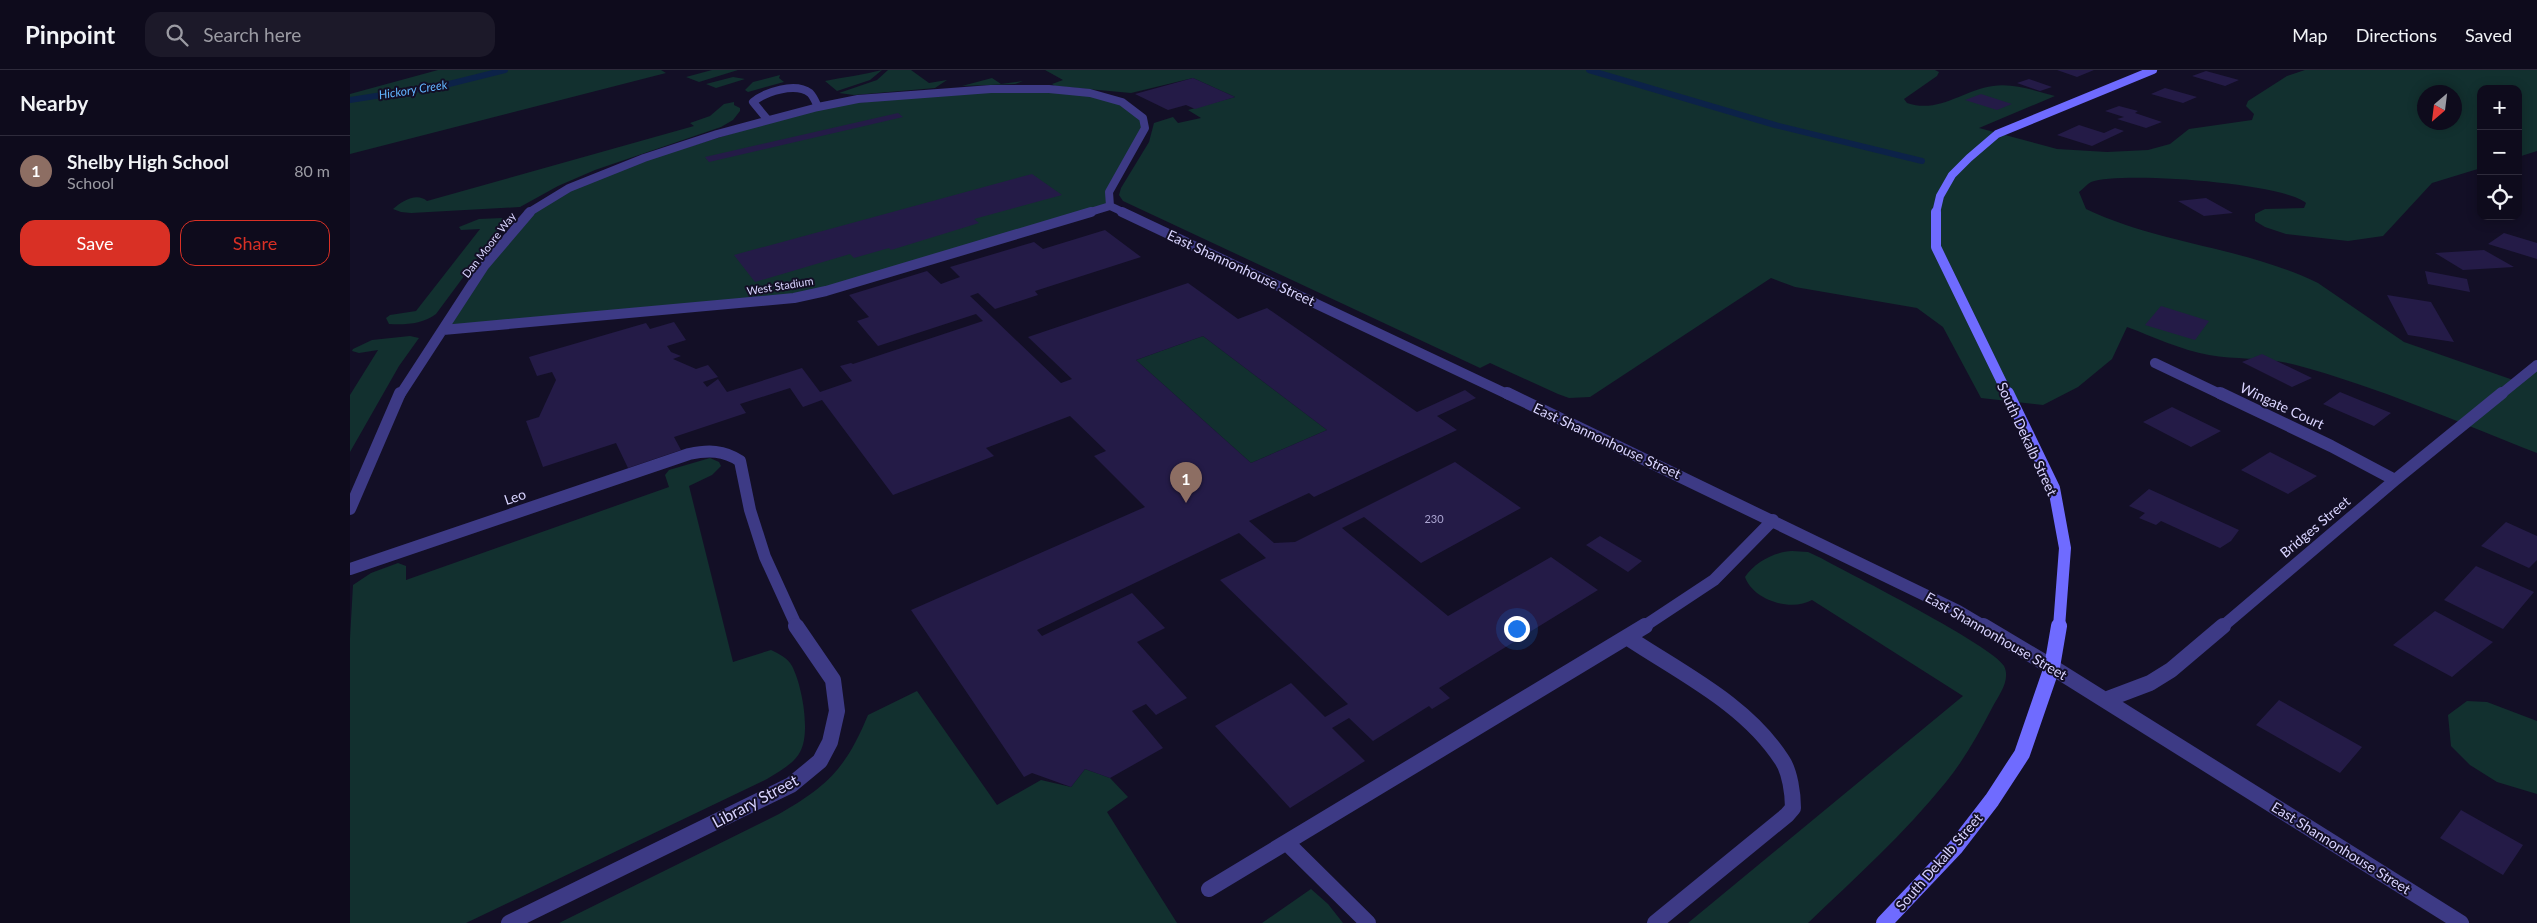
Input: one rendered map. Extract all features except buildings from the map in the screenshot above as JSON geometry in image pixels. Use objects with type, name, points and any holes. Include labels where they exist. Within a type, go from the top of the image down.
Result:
[{"type":"main road","name":"South Dekalb Street","points":[[1884,923],[1930,877],[1992,800],[2022,754],[2052,667],[2062,611],[2065,548],[2054,488],[1936,247],[1937,208],[1948,180],[1975,152],[1996,134],[2153,70]]},
{"type":"street","points":[[767,119],[753,102],[773,92],[791,90],[809,93],[818,106],[858,100],[991,89],[1049,89],[1090,93],[1122,102],[1143,118],[1146,128],[1109,192],[1110,206]]},
{"type":"street","name":"Dan Moore Way","points":[[350,509],[403,387],[443,330],[484,266],[529,212],[569,188],[607,172],[767,119],[818,106]]},
{"type":"street","name":"East Shannonhouse Street","points":[[1110,206],[1958,610],[2461,923]]},
{"type":"street","name":"West Stadium","points":[[443,330],[794,298],[835,289],[1110,206]]},
{"type":"street","name":"Wingate Court","points":[[2155,363],[2331,446],[2395,480]]},
{"type":"street","name":"Bridges Street","points":[[2105,700],[2150,683],[2172,670],[2395,480],[2537,365]]},
{"type":"street","name":"Library Street","points":[[509,923],[791,785],[820,761],[830,742],[837,711],[833,680],[794,622],[765,557],[750,510],[740,461],[732,455],[719,451],[689,454]]},
{"type":"street","name":"Leo","points":[[350,569],[689,454]]},
{"type":"street","points":[[1209,889],[1627,637],[1714,580],[1772,520]]},
{"type":"street","points":[[1627,637],[1743,714],[1783,761],[1793,796],[1793,808],[1787,815],[1655,923]]},
{"type":"street","points":[[1287,843],[1368,923]]},
{"type":"green space","points":[[438,70],[661,70],[666,73],[350,154],[350,94]]},
{"type":"green space","points":[[712,70],[738,70],[699,82],[686,77]]},
{"type":"green space","points":[[882,70],[870,80],[837,91],[825,81],[868,73]]},
{"type":"green space","points":[[888,70],[911,70],[929,83],[947,80],[935,88],[854,95],[839,93],[877,80]]},
{"type":"green space","points":[[1045,70],[1935,70],[1939,72],[1937,76],[1904,99],[1907,103],[1930,106],[1982,88],[2001,85],[2032,90],[2055,96],[1979,128],[2057,149],[2107,152],[2148,150],[2170,144],[2189,129],[2252,120],[2254,114],[2246,106],[2248,101],[2287,76],[2305,70],[2537,70],[2537,151],[2522,156],[2522,85],[2477,85],[2477,169],[2432,183],[2383,236],[2348,241],[2286,234],[2265,227],[2255,221],[2255,214],[2265,209],[2304,208],[2306,203],[2291,196],[2236,185],[2166,179],[2108,179],[2091,182],[2079,192],[2086,209],[2114,221],[2261,261],[2318,283],[2404,342],[2516,381],[2537,365],[2537,453],[2418,406],[2327,374],[2285,362],[2220,357],[2199,353],[2127,327],[2112,359],[2078,387],[2043,405],[1981,398],[1943,327],[1917,308],[1795,287],[1771,278],[1590,397],[1569,398],[1490,363],[1480,368],[1123,201],[1119,195],[1121,188],[1149,142],[1154,123],[1173,117],[1178,123],[1201,118],[1188,110],[1235,97],[1193,78],[1131,93],[1055,86],[1052,84],[1063,80]]},
{"type":"green space","points":[[780,75],[779,78],[784,82],[748,92],[745,90],[753,82]]},
{"type":"green space","points":[[733,77],[745,79],[716,88],[706,84]]},
{"type":"green space","points":[[992,78],[1001,84],[1023,81],[1015,84],[962,86]]},
{"type":"green space","points":[[991,89],[1090,93],[1135,110],[1145,128],[1109,192],[1110,206],[826,291],[443,330],[529,212],[607,172],[818,107]]},
{"type":"green space","points":[[734,102],[734,105],[740,108],[740,111],[733,120],[721,127],[595,170],[558,186],[520,207],[411,213],[393,209],[414,197],[423,198],[427,201],[694,126],[690,123],[710,116],[724,104]]},
{"type":"green space","points":[[479,219],[509,219],[493,237],[436,314],[414,323],[389,324],[386,318],[390,315],[416,311],[480,229],[461,230],[459,227]]},
{"type":"green space","points":[[410,336],[419,338],[399,366],[350,452],[350,395],[378,350],[359,353],[352,351],[353,349],[372,340]]},
{"type":"green space","points":[[1203,336],[1327,430],[1251,463],[1136,360]]},
{"type":"green space","points":[[710,458],[719,462],[721,466],[712,475],[689,486],[733,662],[771,650],[783,656],[790,663],[799,685],[805,721],[803,744],[794,760],[767,779],[466,923],[350,923],[350,638],[353,585],[371,573],[398,563],[406,566],[406,580],[669,487],[665,475],[669,470]]},
{"type":"green space","points":[[1792,551],[1808,552],[1821,558],[1949,627],[1994,656],[2004,666],[2006,671],[2005,682],[2001,693],[1971,746],[1946,782],[1897,837],[1808,923],[1688,923],[1963,696],[1812,600],[1794,605],[1774,602],[1764,598],[1749,585],[1745,577],[1760,562],[1778,553]]},
{"type":"green space","points":[[917,691],[997,805],[1041,780],[1071,787],[1085,769],[1110,778],[1128,797],[1107,812],[1177,923],[559,923],[796,804],[834,774],[852,749],[868,715]]},
{"type":"green space","points":[[2467,701],[2487,702],[2537,721],[2537,794],[2497,782],[2470,765],[2451,746],[2448,715]]},
{"type":"green space","points":[[1311,889],[1328,904],[1343,923],[1262,923]]},
{"type":"waterway","name":"Hickory Creek","points":[[350,100],[445,85],[505,70]]},
{"type":"waterway","points":[[1589,70],[1775,125],[1922,161]]},
{"type":"place","name":"Shelby High School","points":[[1186,503]]}]
